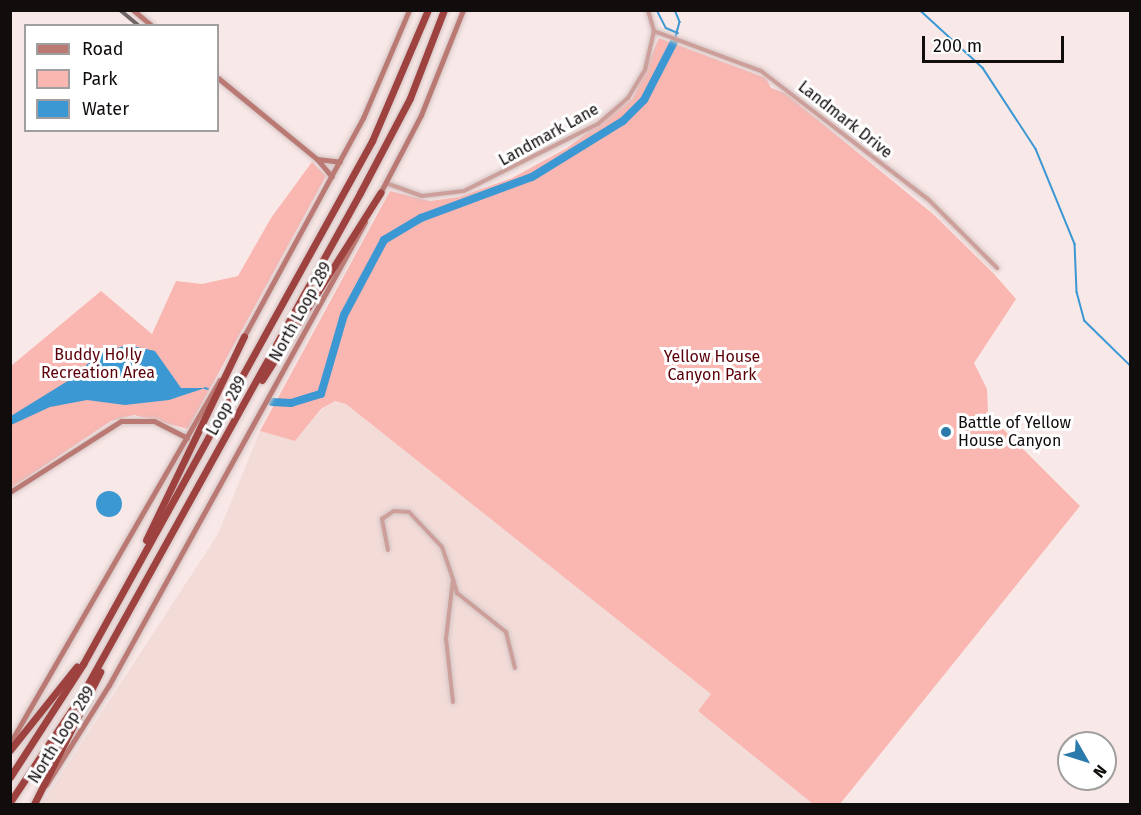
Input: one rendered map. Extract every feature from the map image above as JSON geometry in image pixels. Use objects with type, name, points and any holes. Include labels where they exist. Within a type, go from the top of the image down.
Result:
[{"type":"highway","name":"Loop 289","points":[[10,777],[97,638],[372,141],[428,10]]},
{"type":"highway","name":"Loop 289","points":[[10,802],[68,717],[130,610],[393,132],[444,10]]},
{"type":"highway","points":[[244,403],[381,192]]},
{"type":"highway","points":[[135,570],[244,336]]},
{"type":"highway","points":[[34,804],[130,610]]},
{"type":"highway","points":[[10,750],[97,638]]},
{"type":"main road","points":[[133,10],[150,24]]},
{"type":"main road","points":[[10,743],[188,438],[332,177],[409,10]]},
{"type":"main road","name":"North Loop 289","points":[[34,804],[109,685],[386,183],[435,85],[462,10]]},
{"type":"main road","points":[[219,79],[317,159],[332,177]]},
{"type":"main road","points":[[317,159],[340,162]]},
{"type":"main road","points":[[10,492],[121,421],[154,421],[188,438]]},
{"type":"street","name":"Landmark Lane","points":[[386,183],[422,196],[456,193],[583,133],[633,90],[650,57],[654,32],[648,10]]},
{"type":"street","name":"Landmark Drive","points":[[654,32],[761,70],[928,199],[997,268]]},
{"type":"street","points":[[388,550],[382,519],[394,511],[409,512],[442,547],[457,593],[506,632],[515,668]]},
{"type":"street","points":[[453,579],[446,639],[453,702]]},
{"type":"shaded area","points":[[335,401],[346,404],[711,694],[698,711],[813,804],[42,804],[218,534],[260,431],[295,441],[321,410]]},
{"type":"green space","name":"Yellow House Canyon Park","points":[[659,38],[766,78],[771,88],[785,93],[933,214],[994,274],[1016,299],[974,363],[987,389],[988,414],[1080,506],[840,804],[813,804],[698,711],[711,694],[346,404],[335,401],[321,409],[295,441],[260,431],[390,191],[430,201],[459,197],[512,178],[567,148],[633,98]]},
{"type":"green space","name":"Buddy Holly Recreation Area","points":[[312,162],[326,176],[188,429],[134,415],[111,421],[11,488],[11,366],[101,291],[152,334],[176,281],[202,284],[238,276],[271,218]]},
{"type":"water","points":[[128,345],[155,351],[181,388],[205,388],[169,400],[125,405],[87,400],[50,407],[11,425],[11,416],[79,374],[96,354]]},
{"type":"water","points":[[109,491],[119,494],[122,504],[119,514],[109,517],[99,514],[96,504],[99,494]]},
{"type":"waterway","points":[[657,10],[666,28],[678,33]]},
{"type":"waterway","points":[[675,10],[680,22],[676,37]]},
{"type":"waterway","points":[[920,10],[983,68],[1036,149],[1075,244],[1077,292],[1085,321],[1130,365]]},
{"type":"waterway","points":[[272,402],[291,403],[321,394],[344,315],[384,240],[421,218],[532,177],[623,121],[644,100],[674,42]]},
{"type":"railway","points":[[120,10],[137,24]]},
{"type":"place","name":"Battle of Yellow House Canyon","points":[[946,432]]}]
